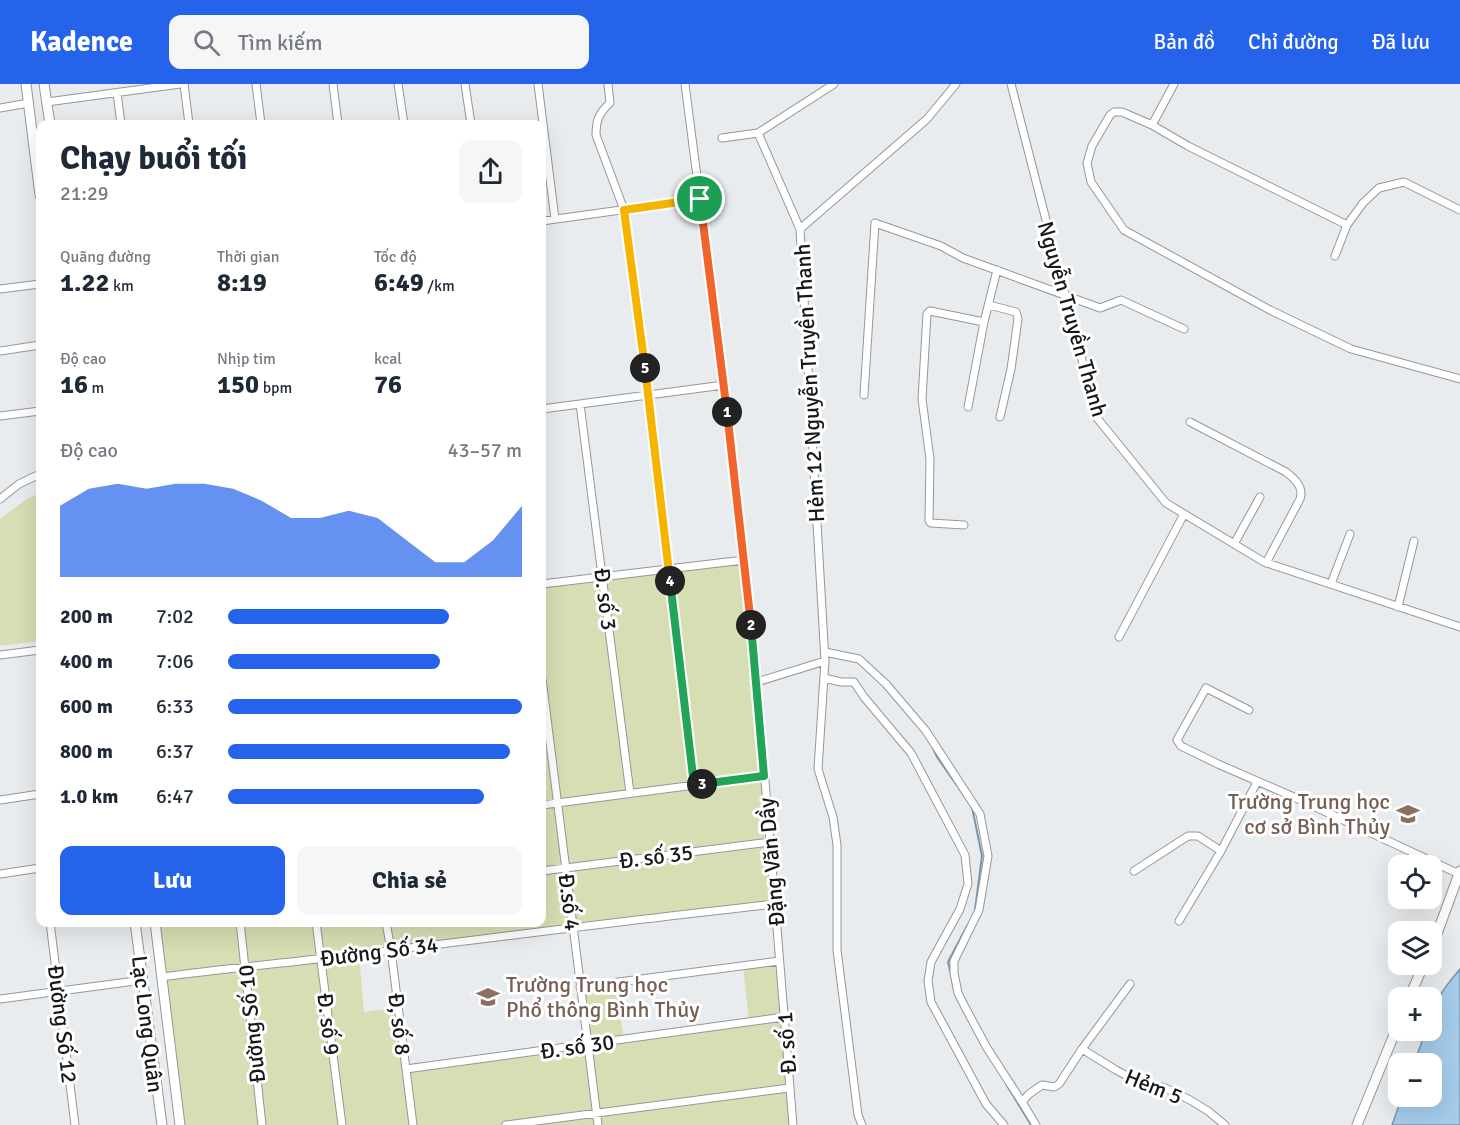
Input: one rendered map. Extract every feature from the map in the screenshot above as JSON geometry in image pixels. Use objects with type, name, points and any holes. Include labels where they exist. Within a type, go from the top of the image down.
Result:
[{"type":"main road","points":[[26,84],[36,159]]},
{"type":"main road","points":[[44,84],[49,120]]},
{"type":"main road","points":[[29,104],[47,102]]},
{"type":"main road","points":[[1442,921],[1460,872]]},
{"type":"main road","name":"Lạc Long Quân","points":[[136,927],[162,1125]]},
{"type":"main road","name":"Lạc Long Quân","points":[[155,927],[180,1125]]},
{"type":"main road","points":[[143,980],[162,977]]},
{"type":"main road","points":[[1357,1125],[1391,1041]]},
{"type":"street","points":[[47,102],[182,84],[188,120]]},
{"type":"street","points":[[256,84],[260,120]]},
{"type":"street","points":[[333,84],[338,120]]},
{"type":"street","points":[[398,84],[403,120]]},
{"type":"street","points":[[465,84],[470,120]]},
{"type":"street","points":[[538,84],[543,120]]},
{"type":"street","points":[[608,84],[610,103],[600,112],[596,122],[596,135],[624,210],[694,785]]},
{"type":"street","name":"Đặng Văn Dầy","points":[[685,84],[744,560],[757,682],[779,961]]},
{"type":"street","points":[[722,138],[758,133],[834,84]]},
{"type":"street","points":[[800,229],[927,119],[956,84]]},
{"type":"street","name":"Nguyễn Truyền Thanh","points":[[1011,84],[1097,418],[1166,503],[1266,563],[1460,627]]},
{"type":"street","points":[[1152,125],[1174,84]]},
{"type":"street","points":[[117,93],[121,120]]},
{"type":"street","points":[[0,108],[29,104]]},
{"type":"street","points":[[1347,225],[1127,113],[1114,112],[1101,129],[1087,156],[1091,182],[1124,230],[1270,310],[1351,349],[1460,379]]},
{"type":"street","name":"Hẻm 12 Nguyễn Truyền Thanh","points":[[758,133],[800,229],[825,652],[818,768],[833,817],[837,845],[837,950],[858,1116],[862,1125]]},
{"type":"street","points":[[546,148],[555,219]]},
{"type":"street","points":[[1335,256],[1347,225],[1363,203],[1379,188],[1404,182],[1460,210]]},
{"type":"street","points":[[546,220],[700,199]]},
{"type":"street","points":[[864,395],[875,223],[941,246],[963,258],[1100,308],[1121,300],[1184,329]]},
{"type":"street","points":[[968,407],[984,322],[998,270]]},
{"type":"street","points":[[0,290],[36,285]]},
{"type":"street","points":[[989,305],[1016,312],[1018,319],[1011,369],[1000,417]]},
{"type":"street","points":[[964,525],[929,521],[930,459],[922,399],[927,314],[930,311],[984,322]]},
{"type":"street","points":[[0,351],[36,346]]},
{"type":"street","points":[[546,408],[724,385]]},
{"type":"street","name":"Đ. số 3","points":[[580,404],[630,794]]},
{"type":"street","points":[[0,416],[36,412]]},
{"type":"street","points":[[1190,422],[1286,472],[1296,480],[1301,490],[1300,499],[1266,563]]},
{"type":"street","points":[[0,499],[19,484],[36,476]]},
{"type":"street","points":[[1234,544],[1260,497]]},
{"type":"street","points":[[1119,638],[1184,514]]},
{"type":"street","points":[[1331,584],[1350,534]]},
{"type":"street","points":[[1398,607],[1414,541]]},
{"type":"street","points":[[546,584],[744,560]]},
{"type":"street","points":[[0,655],[36,650]]},
{"type":"street","points":[[825,652],[859,659],[886,684],[926,731],[980,814],[988,856],[979,910],[954,961],[954,973],[958,993],[987,1048],[1036,1125]]},
{"type":"street","points":[[757,682],[825,661]]},
{"type":"street","points":[[824,678],[854,682],[864,697],[887,722],[911,753],[965,855],[968,884],[960,909],[931,962],[928,981],[931,1002],[986,1104],[1004,1125]]},
{"type":"street","points":[[1249,710],[1206,688],[1177,740],[1181,746],[1257,782],[1460,872]]},
{"type":"street","name":"Đ.số 4","points":[[546,737],[557,803],[598,1125]]},
{"type":"street","points":[[546,804],[764,776]]},
{"type":"street","points":[[1179,921],[1221,851],[1257,782]]},
{"type":"street","points":[[0,800],[36,795]]},
{"type":"street","points":[[1134,871],[1188,836],[1193,835],[1221,851]]},
{"type":"street","name":"Đ. số 35","points":[[546,870],[770,842]]},
{"type":"street","points":[[0,874],[36,869]]},
{"type":"street","name":"Đường Số 34","points":[[162,977],[573,926],[775,904]]},
{"type":"street","name":"Đường Số 12","points":[[51,927],[75,1125]]},
{"type":"street","name":"Đường Số 10","points":[[240,927],[262,1125]]},
{"type":"street","name":"Đ. số 9","points":[[317,927],[342,1125]]},
{"type":"street","name":"Đ, số 8","points":[[387,927],[413,1125]]},
{"type":"street","points":[[580,987],[779,961]]},
{"type":"street","name":"Đ. số 1","points":[[779,961],[793,1125]]},
{"type":"street","points":[[0,999],[143,980]]},
{"type":"street","points":[[1022,1102],[1042,1085],[1054,1087],[1059,1084],[1130,984]]},
{"type":"street","name":"Đ. số 30","points":[[406,1069],[784,1017]]},
{"type":"street","name":"Hẻm 5","points":[[1082,1049],[1116,1071],[1152,1089],[1163,1087],[1190,1100],[1225,1125]]},
{"type":"street","points":[[506,1125],[789,1088]]},
{"type":"green space","points":[[36,494],[36,642],[0,646],[0,519]]},
{"type":"green space","points":[[744,560],[775,904],[359,954],[364,1012],[394,1008],[411,1112],[406,1069],[587,1044],[580,987],[615,983],[624,1039],[749,1021],[743,966],[779,961],[793,1125],[180,1125],[155,927],[546,927],[546,584]]},
{"type":"water","points":[[1460,969],[1460,1125],[1392,1125],[1398,1107],[1442,1107],[1442,1053],[1418,1053],[1422,1041],[1442,1041],[1442,992]]},
{"type":"waterway","points":[[932,746],[937,757],[972,807],[982,856],[975,910]]},
{"type":"waterway","points":[[956,996],[948,962],[967,926]]},
{"type":"waterway","points":[[1006,1084],[1031,1125]]},
{"type":"place","name":"Trường Trung học cơ sở Bình Thủy","points":[[1408,814]]},
{"type":"place","name":"Trường Trung học Phổ thông Bình Thủy","points":[[488,997]]},
{"type":"route","points":[[700,199],[744,560],[764,776],[694,785],[624,210],[700,199]]}]
